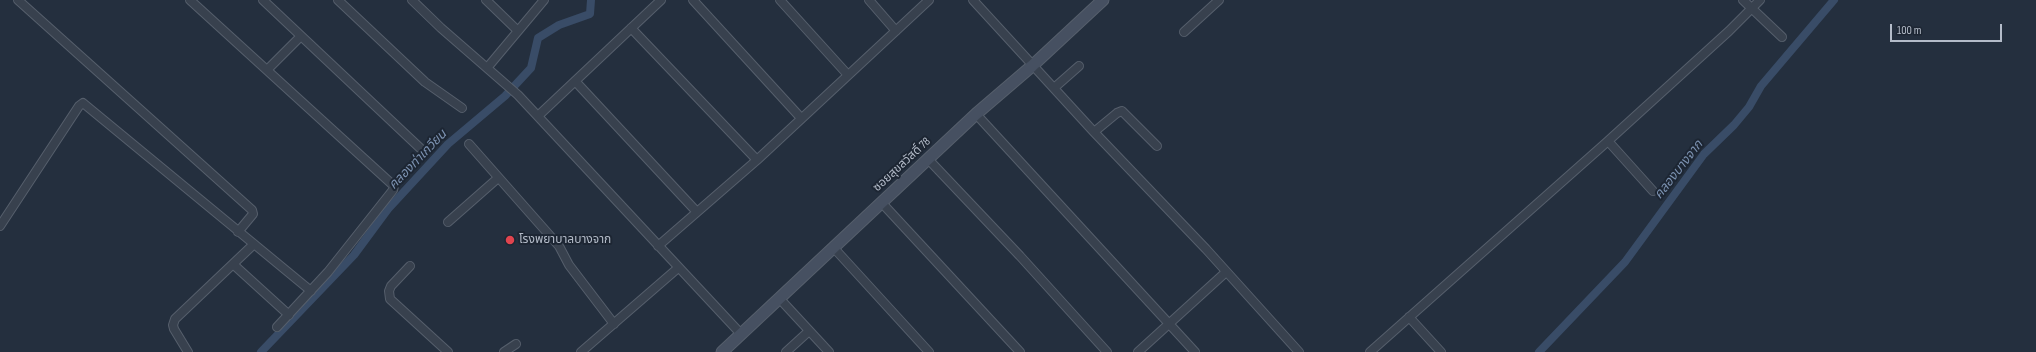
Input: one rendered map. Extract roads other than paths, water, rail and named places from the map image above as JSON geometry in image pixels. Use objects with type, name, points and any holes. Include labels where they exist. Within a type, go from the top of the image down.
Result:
[{"type":"street","points":[[18,0],[252,210],[253,214],[238,232]]},
{"type":"street","points":[[191,0],[394,186],[393,190],[311,291],[277,327]]},
{"type":"street","points":[[338,0],[425,82],[462,108]]},
{"type":"street","points":[[412,0],[441,28],[518,95],[741,334]]},
{"type":"street","points":[[486,0],[518,31]]},
{"type":"street","points":[[487,68],[544,0]]},
{"type":"street","points":[[538,116],[661,0]]},
{"type":"street","points":[[692,0],[801,118]]},
{"type":"street","points":[[780,0],[848,75]]},
{"type":"street","points":[[869,0],[896,30]]},
{"type":"street","points":[[658,246],[696,211],[757,160],[929,0]]},
{"type":"street","points":[[973,0],[1032,66],[1226,272],[1299,352]]},
{"type":"street","name":"ซอยสุขสวัสดิ์ 78","points":[[722,352],[928,158],[1032,66],[1103,0]]},
{"type":"street","points":[[1184,32],[1219,0]]},
{"type":"street","points":[[1743,0],[1782,37]]},
{"type":"street","points":[[1370,352],[1608,141],[1727,33],[1760,0]]},
{"type":"street","points":[[266,1],[420,148]]},
{"type":"street","points":[[631,28],[757,160]]},
{"type":"street","points":[[267,70],[301,36]]},
{"type":"street","points":[[1054,88],[1079,66]]},
{"type":"street","points":[[576,81],[696,211]]},
{"type":"street","points":[[0,226],[54,142],[79,106],[83,103],[311,291]]},
{"type":"street","points":[[1094,132],[1118,113],[1122,112],[1158,146]]},
{"type":"street","points":[[976,114],[1195,352]]},
{"type":"street","points":[[1608,141],[1653,190]]},
{"type":"street","points":[[469,144],[559,246],[573,271],[614,324]]},
{"type":"street","points":[[928,158],[1107,352]]},
{"type":"street","points":[[448,222],[498,178]]},
{"type":"street","points":[[881,202],[1020,352]]},
{"type":"street","points":[[188,352],[174,329],[173,325],[175,319],[214,281],[234,265],[254,244]]},
{"type":"street","points":[[833,247],[929,352]]},
{"type":"street","points":[[234,265],[289,315]]},
{"type":"street","points":[[410,266],[391,286],[389,291],[390,299],[448,352]]},
{"type":"street","points":[[581,352],[678,268]]},
{"type":"street","points":[[1138,352],[1226,272]]},
{"type":"street","points":[[779,298],[829,352]]},
{"type":"street","points":[[1409,317],[1441,352]]},
{"type":"street","points":[[786,352],[809,331]]},
{"type":"street","points":[[504,352],[516,344]]},
{"type":"waterway","name":"คลองท่าเกวียน","points":[[261,352],[354,255],[388,209],[448,144],[505,96],[531,68],[538,38],[559,25],[590,14],[591,0]]},
{"type":"waterway","name":"คลองบางจาก","points":[[1539,352],[1625,262],[1704,154],[1734,125],[1749,107],[1761,86],[1834,0]]},
{"type":"place","name":"โรงพยาบาลบางจาก","points":[[510,240]]}]
